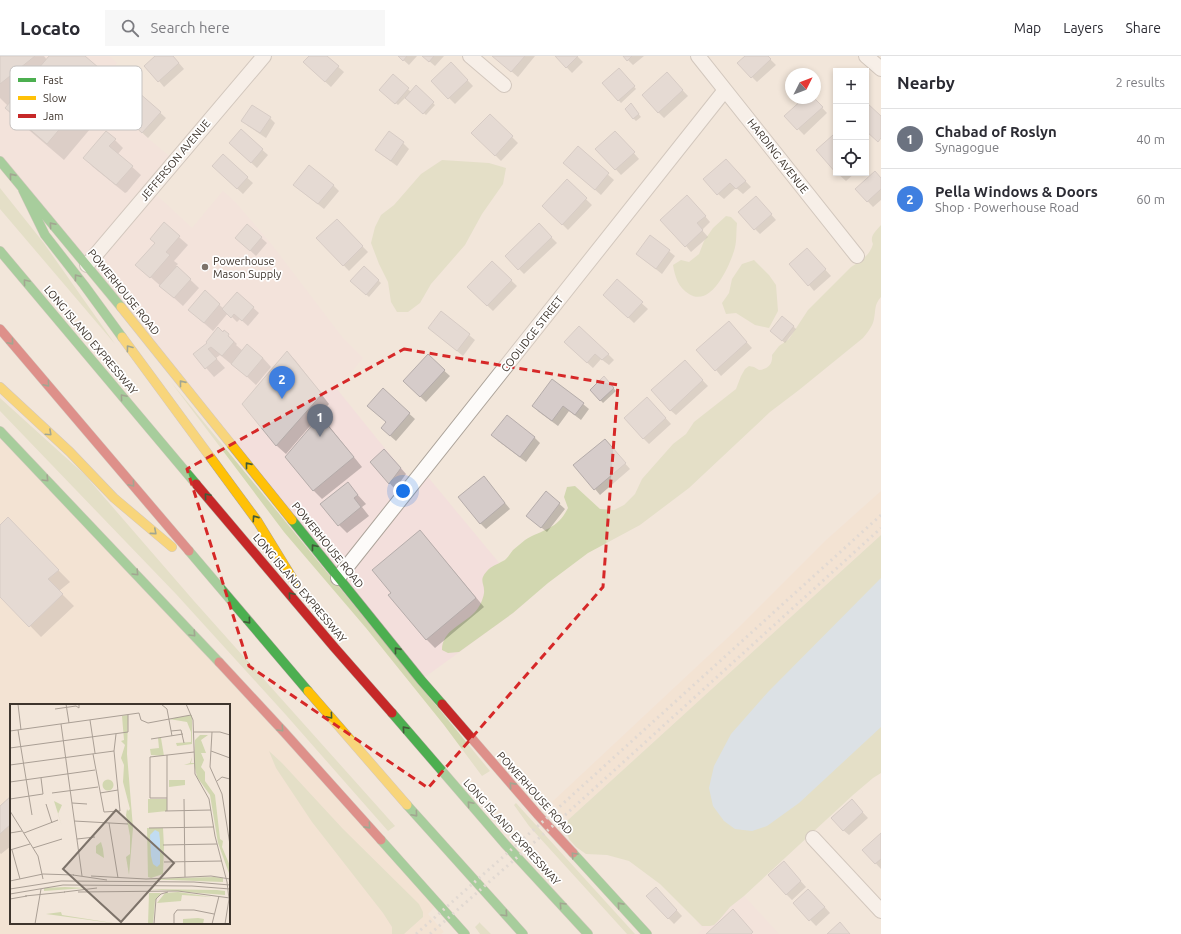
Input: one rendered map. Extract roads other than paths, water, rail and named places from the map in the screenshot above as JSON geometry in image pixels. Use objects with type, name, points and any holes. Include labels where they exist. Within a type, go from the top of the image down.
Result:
[{"type":"main road","name":"POWERHOUSE ROAD","points":[[0,162],[87,265],[421,680],[494,765],[646,934]]},
{"type":"main road","points":[[23,190],[46,235],[258,522],[334,647]]},
{"type":"main road","name":"LONG ISLAND EXPRESSWAY","points":[[0,251],[334,647],[486,822],[588,934]]},
{"type":"main road","points":[[0,329],[412,810],[523,934]]},
{"type":"main road","points":[[0,387],[70,452],[114,498],[223,591]]},
{"type":"main road","points":[[0,431],[166,605],[304,754],[465,934]]},
{"type":"street","name":"JEFFERSON AVENUE","points":[[87,265],[264,56]]},
{"type":"street","points":[[470,56],[504,85]]},
{"type":"street","name":"HARDING AVENUE","points":[[698,56],[857,256]]},
{"type":"street","points":[[866,56],[881,69]]},
{"type":"street","name":"COOLIDGE STREET","points":[[338,578],[725,90]]},
{"type":"street","points":[[813,838],[881,911]]},
{"type":"water","points":[[881,578],[881,727],[799,803],[767,826],[752,831],[735,829],[724,821],[713,806],[709,788],[714,766],[731,734],[768,692]]},
{"type":"railway","points":[[416,934],[557,809],[881,515]]},
{"type":"railway","points":[[430,934],[564,816],[881,528]]},
{"type":"place","name":"Powerhouse Mason Supply","points":[[205,267]]},
{"type":"place","name":"Pella Windows & Doors","points":[[282,399]]},
{"type":"place","name":"Chabad of Roslyn","points":[[320,437]]}]
